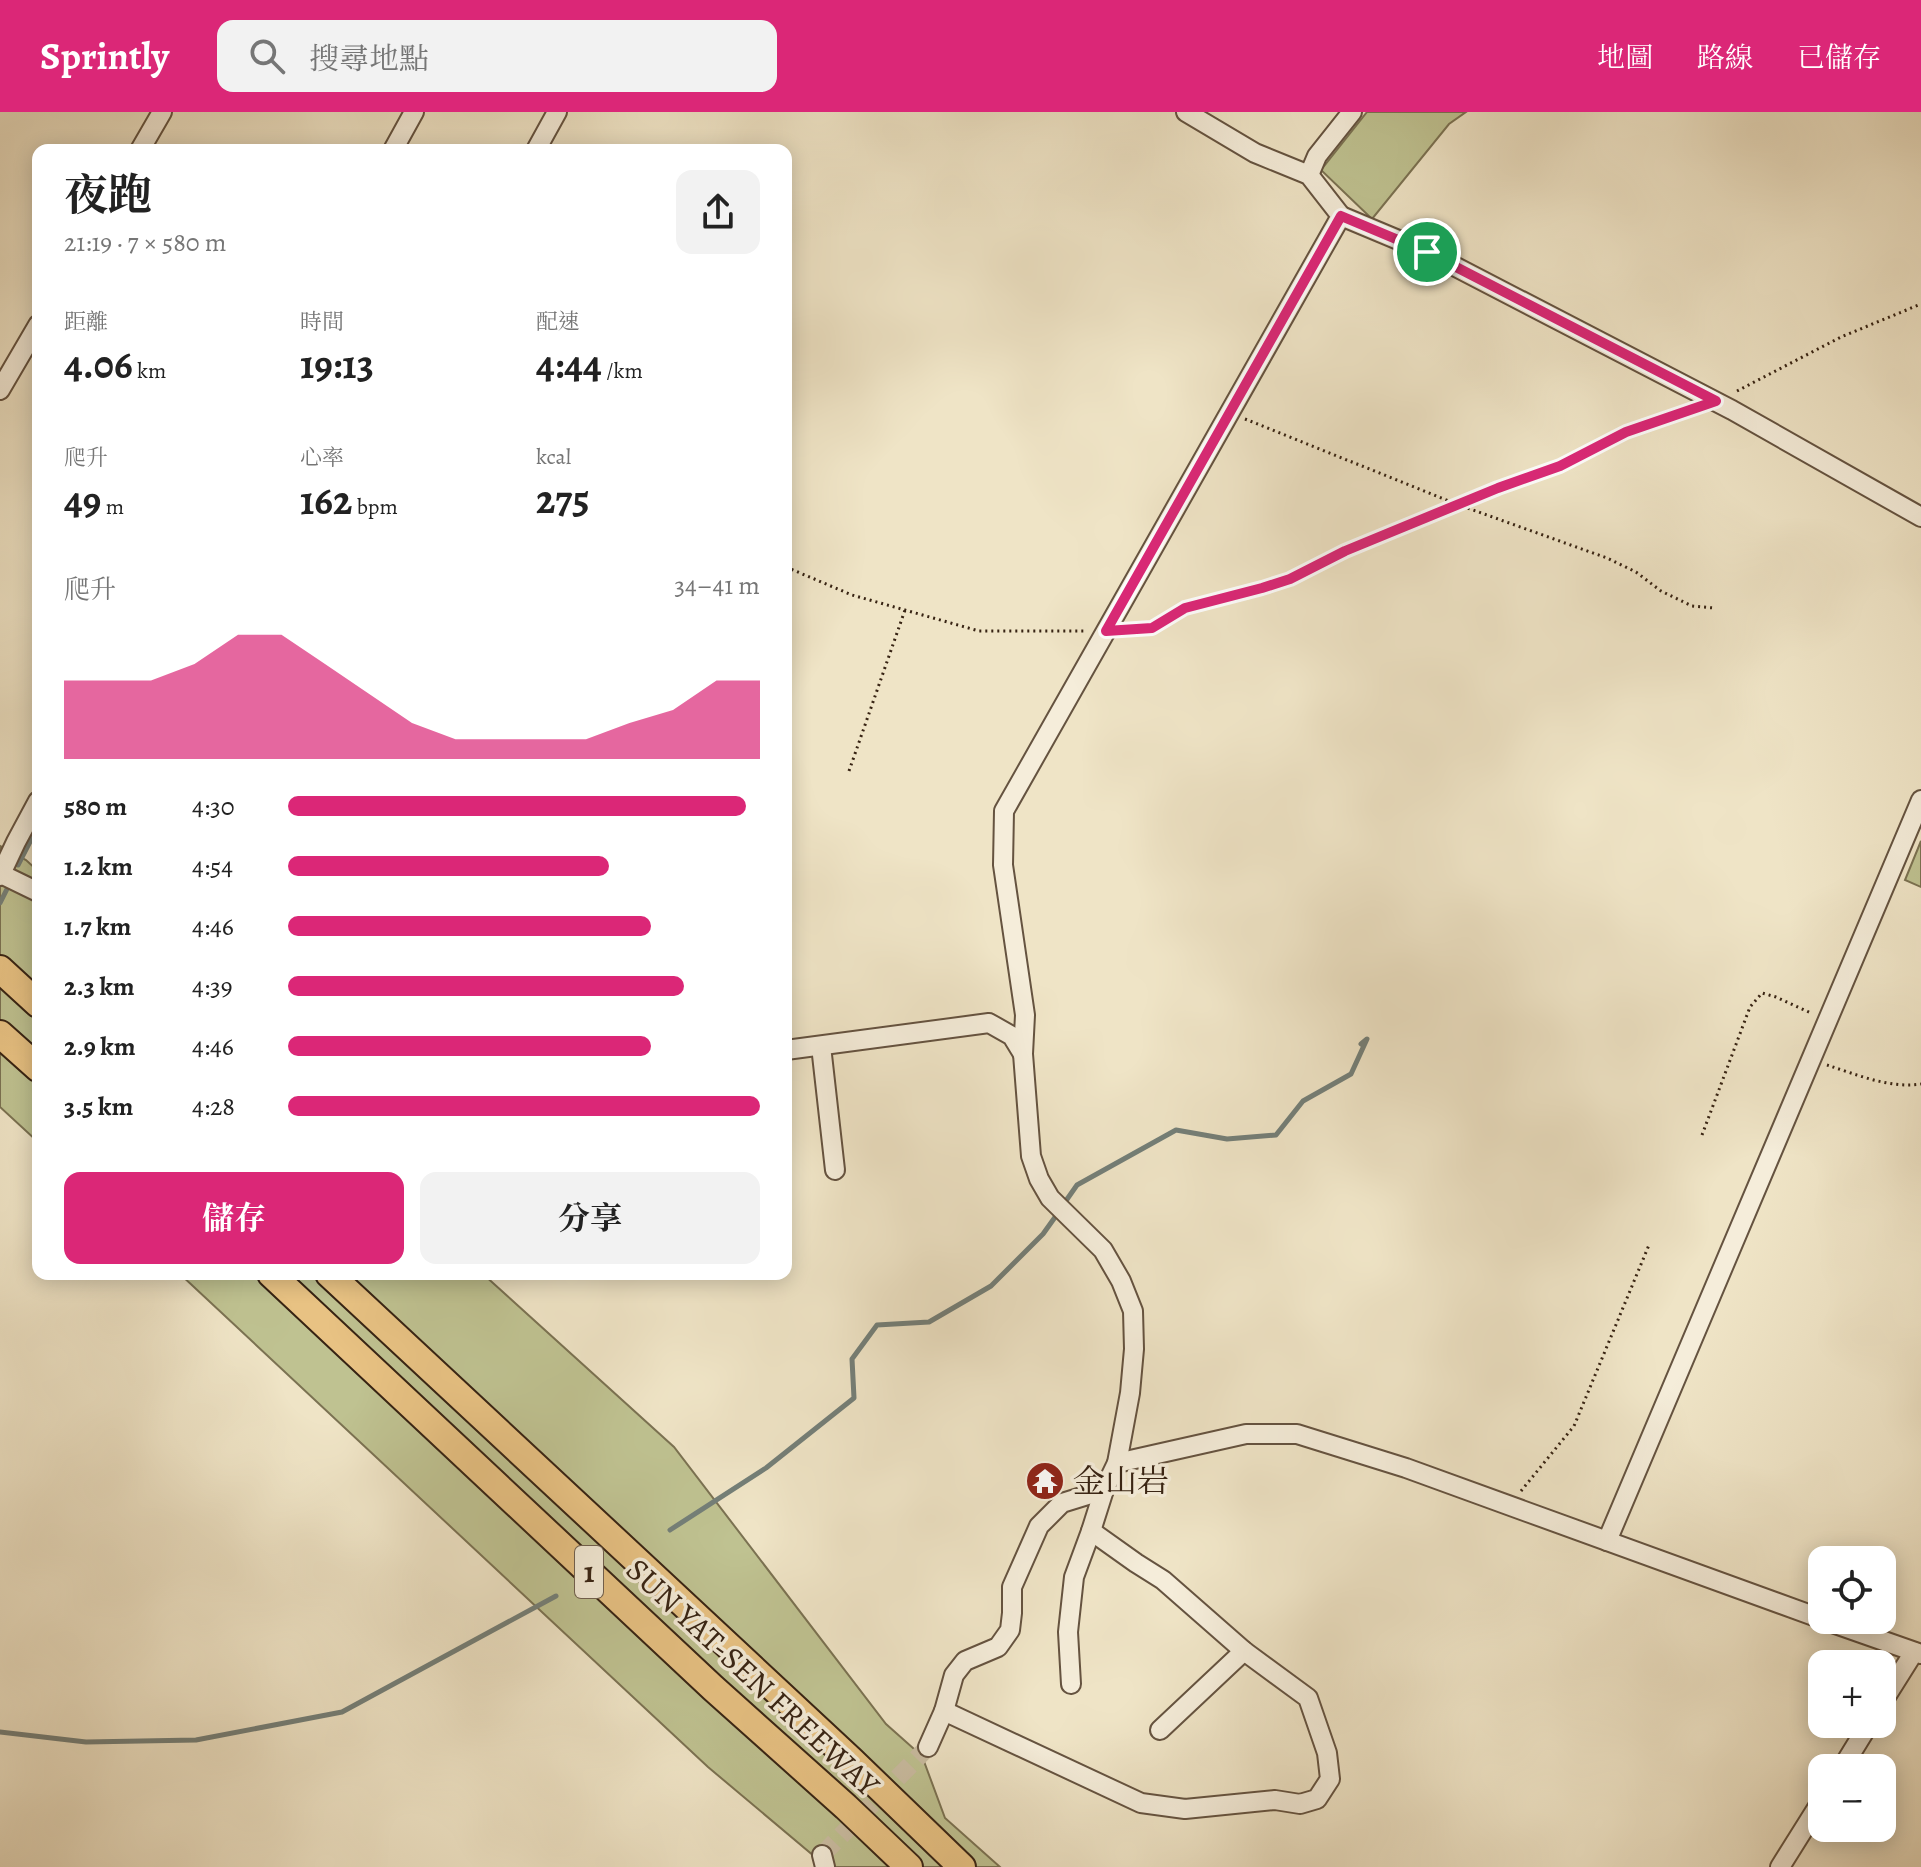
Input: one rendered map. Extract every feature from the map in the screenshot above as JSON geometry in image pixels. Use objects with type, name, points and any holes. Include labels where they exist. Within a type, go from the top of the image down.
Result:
[{"type":"highway","points":[[0,969],[32,998]]},
{"type":"highway","points":[[0,1034],[32,1063]]},
{"type":"highway","name":"SUN YAT-SEN FREEWAY","points":[[277,1280],[909,1867]]},
{"type":"highway","name":"SUN YAT-SEN FREEWAY","points":[[335,1280],[962,1867]]},
{"type":"street","points":[[143,144],[162,112]]},
{"type":"street","points":[[396,144],[414,112]]},
{"type":"street","points":[[539,144],[557,112]]},
{"type":"street","points":[[1186,112],[1255,153],[1309,175],[1341,216],[1427,252],[1716,401],[1921,517]]},
{"type":"street","points":[[1309,175],[1317,156],[1352,112]]},
{"type":"street","points":[[1071,1684],[1068,1632],[1074,1577],[1104,1490],[1117,1463],[1132,1378],[1133,1311],[1121,1281],[1103,1250],[1050,1198],[1031,1156],[1023,1054],[1025,1015],[1003,865],[1004,811],[1341,216]]},
{"type":"street","points":[[0,390],[32,335]]},
{"type":"street","points":[[1607,1541],[1921,800]]},
{"type":"street","points":[[32,812],[1,875],[32,889]]},
{"type":"street","points":[[792,1049],[989,1023],[1012,1036],[1023,1054]]},
{"type":"street","points":[[821,1046],[835,1170]]},
{"type":"street","points":[[1117,1463],[1246,1434],[1297,1434],[1406,1468],[1808,1615]]},
{"type":"street","points":[[928,1747],[944,1711],[954,1675],[965,1661],[998,1647],[1010,1630],[1012,1587],[1039,1526],[1062,1503],[1104,1490]]},
{"type":"street","points":[[944,1711],[1141,1803],[1185,1809],[1275,1800],[1300,1804],[1317,1799],[1330,1779],[1327,1753],[1308,1698],[1244,1651],[1163,1580],[1091,1531]]},
{"type":"street","points":[[1863,1634],[1917,1653],[1896,1683]]},
{"type":"street","points":[[1160,1730],[1244,1651]]},
{"type":"street","points":[[1780,1867],[1808,1822]]},
{"type":"path","points":[[792,570],[852,595],[979,631],[1152,628],[1185,608],[1290,579],[1345,551],[1560,466],[1626,432],[1716,401],[1841,337],[1921,304]]},
{"type":"path","points":[[1231,413],[1459,505],[1607,558],[1692,606],[1714,608]]},
{"type":"path","points":[[849,771],[905,610]]},
{"type":"path","points":[[1702,1135],[1750,1007],[1762,993],[1828,1020]]},
{"type":"path","points":[[1811,1060],[1859,1076],[1892,1083],[1921,1084]]},
{"type":"path","points":[[1508,1507],[1574,1426],[1649,1245]]},
{"type":"green space","points":[[1367,112],[1466,112],[1449,124],[1372,219],[1321,170]]},
{"type":"green space","points":[[1921,841],[1921,887],[1905,880]]},
{"type":"green space","points":[[0,846],[32,866],[32,1136],[0,1107]]},
{"type":"green space","points":[[186,1280],[490,1280],[674,1447],[886,1724],[922,1756],[945,1818],[1000,1867],[827,1867],[708,1767]]},
{"type":"waterway","points":[[18,865],[32,838]]},
{"type":"waterway","points":[[0,903],[8,887]]},
{"type":"waterway","points":[[1063,1205],[1077,1185],[1176,1130],[1227,1139],[1276,1135],[1303,1101],[1351,1074],[1367,1039],[1361,1044]]},
{"type":"waterway","points":[[670,1530],[766,1468],[854,1398],[852,1359],[877,1325],[929,1322],[991,1286],[1043,1234],[1058,1213]]},
{"type":"waterway","points":[[0,1732],[86,1742],[196,1740],[342,1712],[556,1596]]},
{"type":"tunnel","points":[[822,1855],[928,1747]]},
{"type":"place","name":"金山岩","points":[[1045,1481]]},
{"type":"route","points":[[1341,216],[1427,252],[1716,401],[1626,432],[1560,466],[1345,551],[1290,579],[1185,608],[1152,628],[1106,631],[1341,216]]}]
